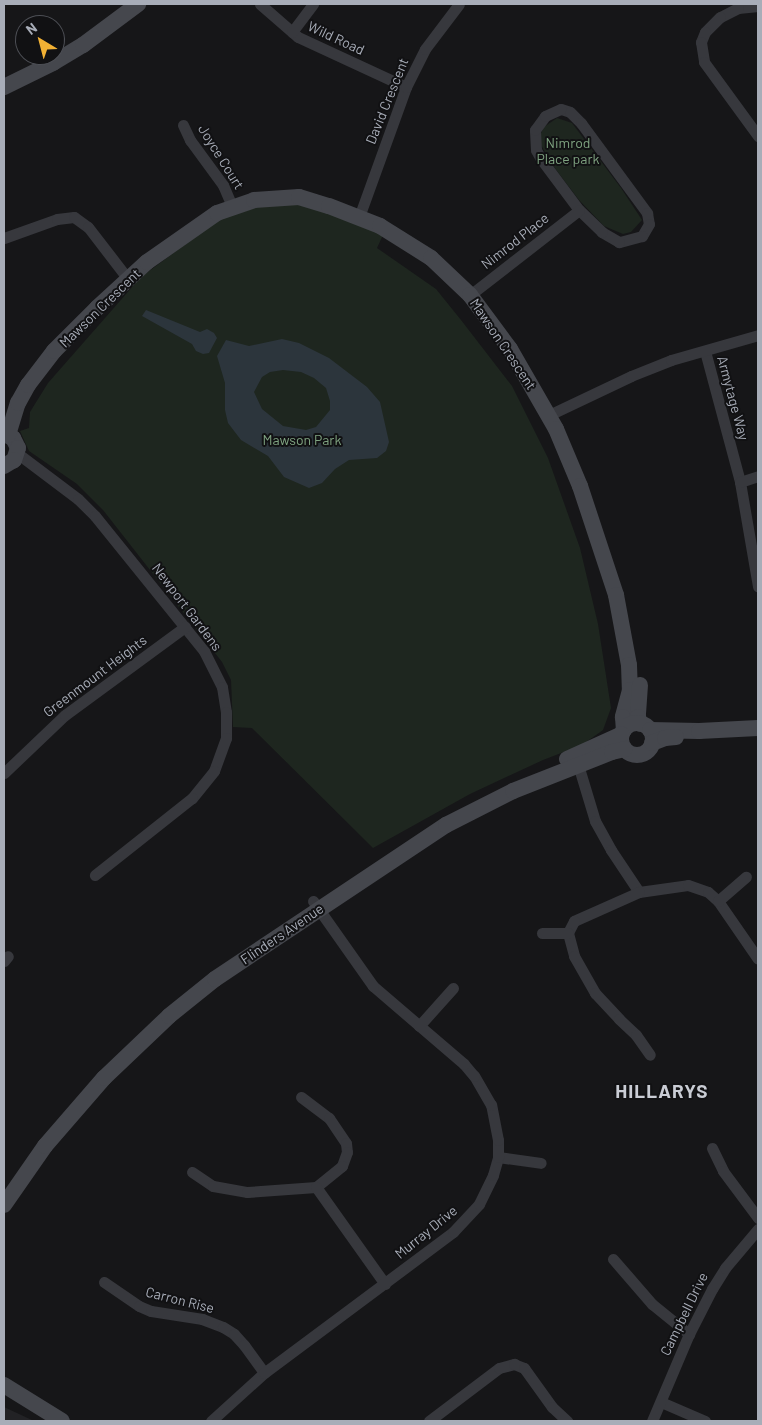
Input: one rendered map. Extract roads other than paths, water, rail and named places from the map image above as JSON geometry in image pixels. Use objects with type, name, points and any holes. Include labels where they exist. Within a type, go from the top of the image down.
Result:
[{"type":"street","points":[[65,44],[123,4]]},
{"type":"street","points":[[4,87],[53,63],[83,45],[138,4]]},
{"type":"street","name":"Wild Road","points":[[260,4],[292,32],[406,87]]},
{"type":"street","points":[[292,32],[313,4]]},
{"type":"street","name":"David Crescent","points":[[361,213],[406,87],[425,49],[459,4]]},
{"type":"street","points":[[758,6],[738,8],[720,17],[705,32],[701,42],[704,62],[758,136]]},
{"type":"street","points":[[4,77],[28,65]]},
{"type":"street","points":[[561,109],[570,112],[581,123],[647,213],[649,224],[642,236],[619,242],[602,232],[579,210],[536,150],[535,130],[545,116],[561,109]]},
{"type":"street","name":"Joyce Court","points":[[183,125],[190,140],[231,202]]},
{"type":"street","name":"Mawson Crescent","points":[[4,414],[17,390],[43,351],[75,315],[125,275],[231,202],[270,197],[299,197],[361,213],[419,249],[474,293],[554,413],[589,485],[626,596],[638,658],[647,733]]},
{"type":"street","name":"Nimrod Place","points":[[474,293],[579,210]]},
{"type":"street","points":[[4,238],[57,219],[74,217],[88,227],[125,275]]},
{"type":"street","name":"Mawson Crescent","points":[[6,434],[18,403],[41,367],[125,275]]},
{"type":"street","points":[[554,413],[631,376],[671,360],[758,335]]},
{"type":"street","name":"Armytage Way","points":[[705,351],[740,482],[758,586]]},
{"type":"street","name":"Mawson Crescent","points":[[554,413],[616,596],[630,665],[630,690],[623,717],[624,738]]},
{"type":"street","points":[[6,434],[16,443],[9,463]]},
{"type":"street","name":"Newport Gardens","points":[[9,463],[31,464],[78,499],[96,516],[204,651],[222,687],[226,724],[221,755],[214,771],[192,798],[95,875]]},
{"type":"street","points":[[740,482],[758,476]]},
{"type":"street","name":"Greenmount Heights","points":[[4,773],[65,715],[185,628]]},
{"type":"street","name":"Flinders Avenue","points":[[4,1205],[63,1124],[104,1078],[148,1036],[215,980],[432,822],[473,800],[577,760],[624,738],[632,724],[647,733]]},
{"type":"street","points":[[647,733],[758,728]]},
{"type":"street","points":[[624,738],[632,754],[642,754],[647,751],[647,733]]},
{"type":"street","points":[[647,733],[665,738],[676,737],[701,740],[758,738]]},
{"type":"street","points":[[577,760],[599,829],[639,892]]},
{"type":"street","points":[[718,901],[746,877]]},
{"type":"street","points":[[650,1055],[636,1035],[594,993],[574,956],[568,933],[574,921],[639,892],[688,885],[703,890],[718,901],[758,959]]},
{"type":"street","name":"Flinders Avenue","points":[[4,1187],[40,1137],[122,1047],[193,985],[316,906]]},
{"type":"street","name":"Murray Drive","points":[[212,1421],[264,1373],[453,1232],[480,1204],[488,1188],[498,1157],[498,1140],[493,1114],[484,1091],[464,1064],[373,986],[316,906]]},
{"type":"street","points":[[542,933],[568,933]]},
{"type":"street","points":[[419,1026],[453,988]]},
{"type":"street","points":[[192,1172],[213,1186],[247,1192],[271,1192],[316,1187],[342,1166],[347,1152],[346,1143],[329,1118],[302,1097]]},
{"type":"street","points":[[712,1148],[723,1171],[758,1218]]},
{"type":"street","points":[[498,1157],[541,1163]]},
{"type":"street","points":[[316,1187],[384,1284]]},
{"type":"street","name":"Campbell Drive","points":[[652,1421],[689,1334],[725,1268],[758,1229]]},
{"type":"street","points":[[613,1259],[652,1304],[689,1334]]},
{"type":"street","name":"Carron Rise","points":[[104,1282],[125,1298],[145,1309],[202,1319],[223,1327],[234,1334],[244,1345],[264,1373]]},
{"type":"street","points":[[429,1421],[499,1368],[514,1364],[524,1368],[552,1407],[567,1421]]},
{"type":"street","points":[[4,1384],[62,1421]]},
{"type":"street","points":[[4,1395],[47,1421]]},
{"type":"street","points":[[661,1402],[706,1421]]},
{"type":"district","name":"HILLARYS","points":[[662,1091]]},
{"type":"park label","name":"Nimrod Place park","points":[[568,152]]},
{"type":"park label","name":"Mawson Park","points":[[302,440]]}]
